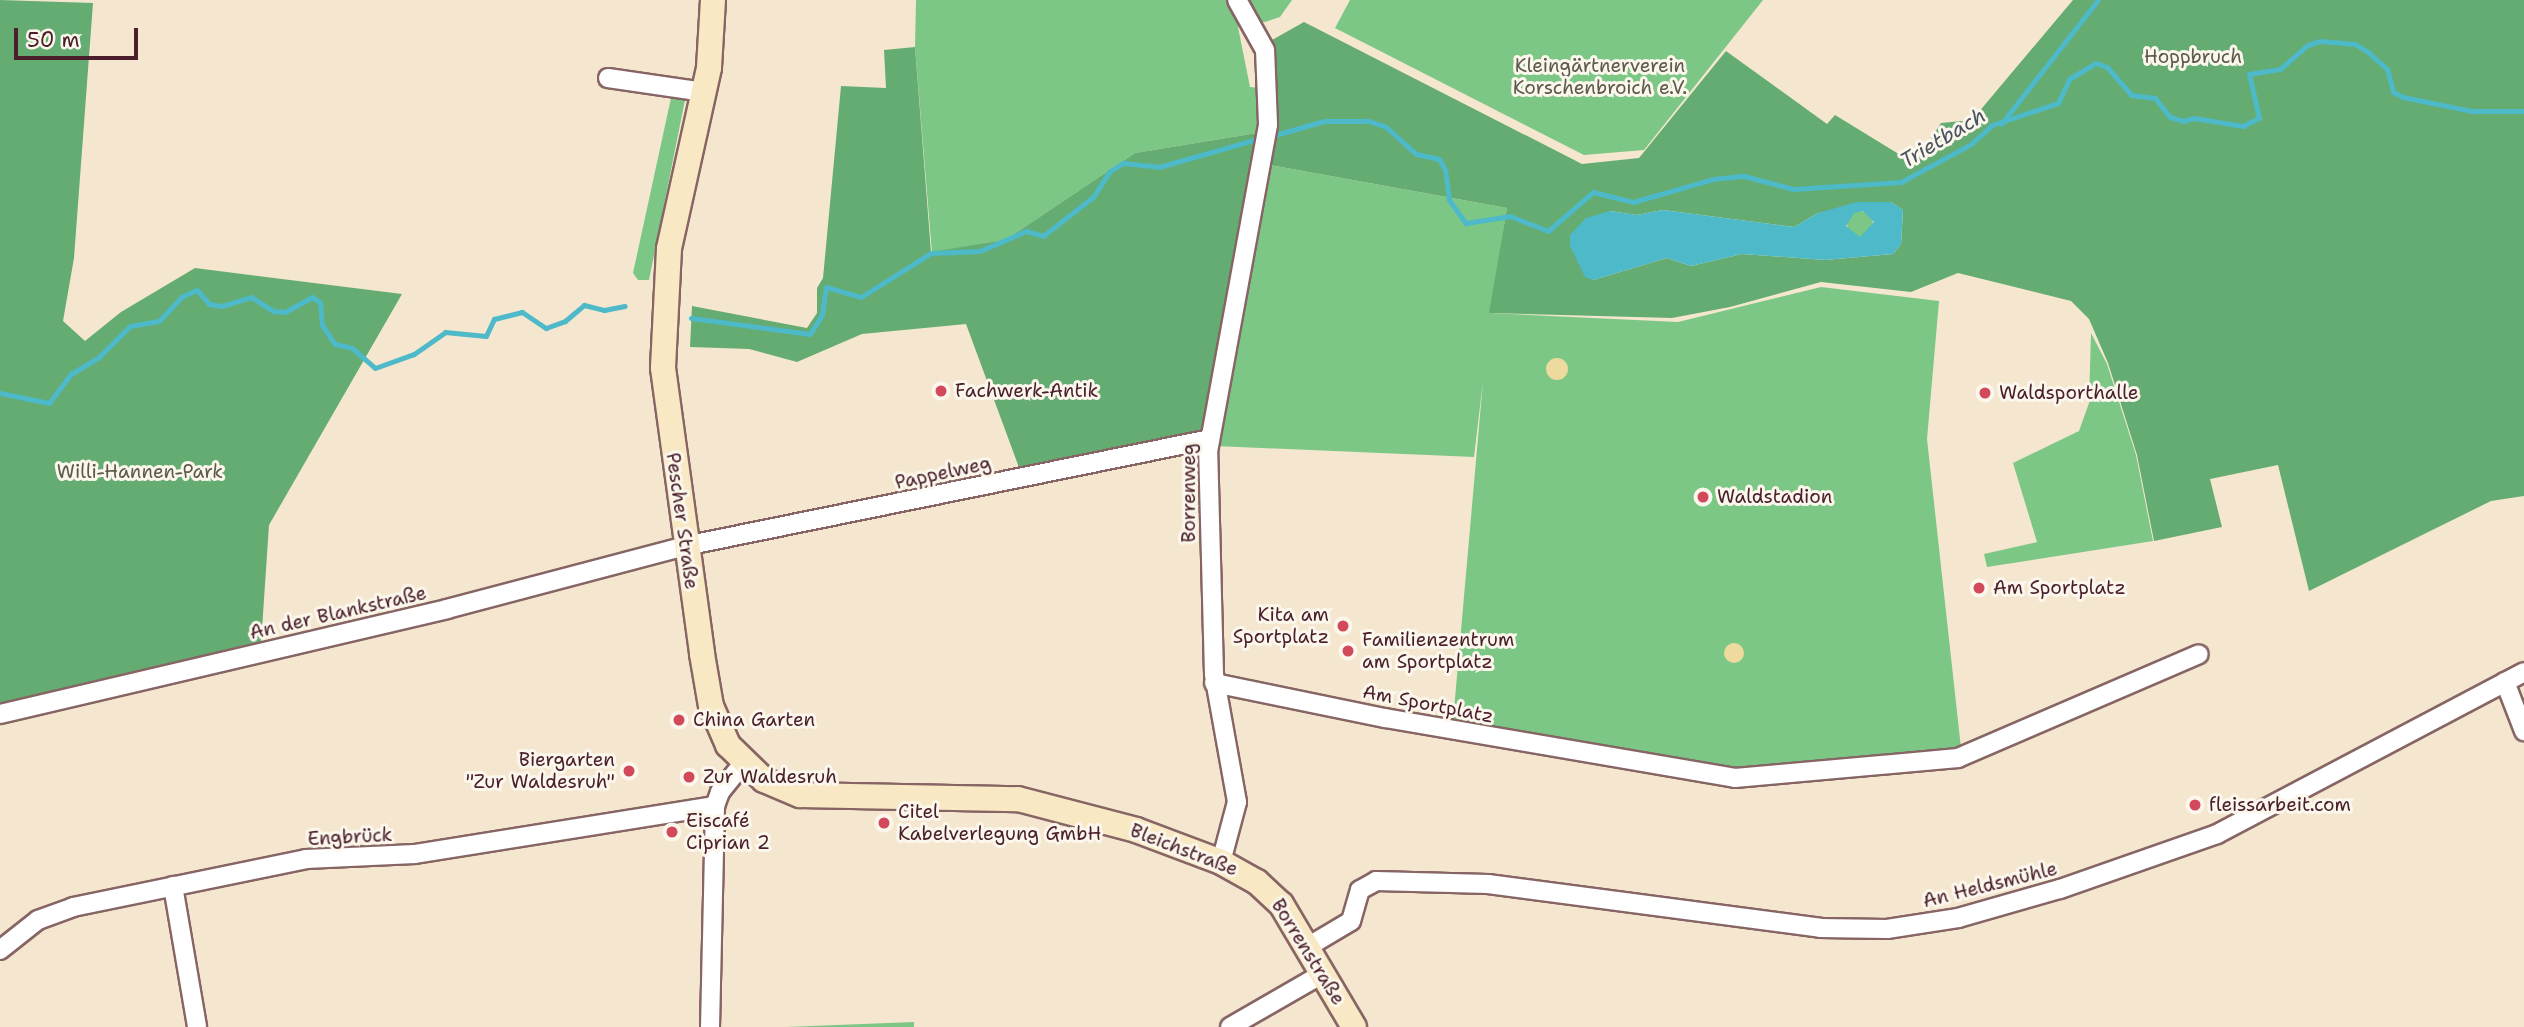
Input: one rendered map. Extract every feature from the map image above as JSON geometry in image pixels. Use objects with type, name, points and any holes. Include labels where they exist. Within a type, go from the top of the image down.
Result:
[{"type":"main road","name":"Pescher Straße","points":[[713,0],[711,56],[676,207],[663,344],[667,420],[711,706],[723,738],[743,764]]},
{"type":"main road","name":"Bleichstraße","points":[[743,764],[775,787],[806,796],[1018,799],[1128,828],[1221,862],[1257,882]]},
{"type":"main road","name":"Borrenstraße","points":[[1257,882],[1280,904],[1309,946],[1354,1027]]},
{"type":"street","name":"Borrenweg","points":[[1221,862],[1237,802],[1214,682],[1210,439],[1267,132],[1265,50],[1237,0]]},
{"type":"street","points":[[608,78],[704,92]]},
{"type":"street","name":"Pappelweg","points":[[685,546],[1210,439]]},
{"type":"street","name":"An der Blankstraße","points":[[0,714],[411,618],[685,546]]},
{"type":"street","name":"Am Sportplatz","points":[[1214,682],[1399,721],[1735,778],[1958,758],[2199,654]]},
{"type":"street","name":"An Heldsmühle","points":[[1309,946],[1351,921],[1360,890],[1376,881],[1488,884],[1832,928],[1887,929],[1958,918],[2060,889],[2217,834],[2524,672]]},
{"type":"street","points":[[2505,682],[2524,731]]},
{"type":"street","points":[[710,1027],[715,806],[720,792],[743,764]]},
{"type":"street","name":"Engbrück","points":[[0,950],[51,914],[315,857],[415,854],[715,806]]},
{"type":"street","points":[[173,886],[197,1027]]},
{"type":"street","points":[[1230,1027],[1324,973]]},
{"type":"green space","name":"Willi-Hannen-Park","points":[[0,0],[93,3],[74,258],[63,321],[85,341],[121,312],[195,268],[402,294],[269,525],[261,644],[0,705]]},
{"type":"green space","points":[[916,0],[1229,0],[1244,23],[1238,27],[1250,87],[1261,88],[1257,133],[1135,153],[1005,240],[932,253],[915,47]]},
{"type":"green space","points":[[1243,0],[1292,0],[1280,17],[1258,22]]},
{"type":"green space","name":"Kleingärtnerverein Korschenbroich e.V.","points":[[1350,0],[1763,0],[1644,150],[1584,155],[1335,28]]},
{"type":"green space","name":"Hoppbruch","points":[[2073,0],[2524,0],[2524,496],[2491,501],[2309,591],[2278,465],[2210,479],[2222,527],[2154,541],[2137,455],[2108,363],[2089,319],[2071,301],[1958,273],[1911,292],[1821,282],[1730,307],[1672,318],[1489,313],[1507,208],[1270,165],[1272,40],[1304,22],[1582,164],[1639,158],[1726,51],[1827,124],[1835,115],[1915,164],[1941,123],[1972,120]],"holes":[[[1891,202],[1903,210],[1901,244],[1893,254],[1825,260],[1742,254],[1691,266],[1667,258],[1593,280],[1610,211],[1637,215],[1663,210],[1794,227],[1818,213]]]},
{"type":"green space","points":[[915,47],[931,252],[1005,240],[1135,153],[1257,133],[1205,425],[1193,436],[1021,473],[966,324],[862,334],[797,362],[749,349],[690,347],[692,306],[807,328],[817,313],[817,288],[823,278],[841,86],[886,88],[884,50]]},
{"type":"green space","points":[[676,93],[686,95],[649,280],[638,280],[633,273],[671,98]]},
{"type":"green space","name":"Waldstadion","points":[[1270,165],[1507,208],[1490,313],[1678,322],[1821,287],[1939,301],[1927,439],[1961,748],[1726,773],[1453,721],[1483,381],[1474,457],[1216,446]]},
{"type":"green space","points":[[1860,211],[1869,215],[1873,224],[1869,233],[1860,237],[1851,233],[1847,224],[1851,215]]},
{"type":"green space","points":[[2091,333],[2107,364],[2136,455],[2153,541],[1987,567],[1984,554],[2037,542],[2013,463],[2079,431],[2089,403]]},
{"type":"green space","points":[[914,1022],[914,1027],[786,1027]]},
{"type":"sand","points":[[1557,358],[1565,361],[1568,369],[1565,377],[1557,380],[1549,377],[1546,369],[1549,361]]},
{"type":"sand","points":[[1734,643],[1741,646],[1744,653],[1741,660],[1734,663],[1727,660],[1724,653],[1727,646]]},
{"type":"water","points":[[1857,202],[1891,202],[1903,210],[1901,244],[1893,254],[1825,260],[1742,254],[1691,266],[1667,258],[1593,280],[1585,277],[1570,246],[1570,235],[1586,218],[1610,211],[1637,215],[1663,210],[1794,227],[1818,213]],"holes":[[[1863,211],[1874,222],[1860,237],[1846,226],[1854,213]]]},
{"type":"waterway","points":[[2001,124],[2098,0]]},
{"type":"waterway","name":"Trietbach","points":[[1275,135],[1324,121],[1369,121],[1386,127],[1416,154],[1439,159],[1445,170],[1449,200],[1466,223],[1510,216],[1548,231],[1593,192],[1633,202],[1713,179],[1744,176],[1793,189],[1901,182],[1971,144],[1992,125],[2058,103],[2069,79],[2096,63],[2107,67],[2131,95],[2155,98],[2170,117],[2183,121],[2194,118],[2243,126],[2259,118],[2249,74],[2280,69],[2308,45],[2320,41],[2355,44],[2368,52],[2387,69],[2393,92],[2403,97],[2471,111],[2524,111]]},
{"type":"waterway","name":"Trietbach","points":[[691,318],[810,334],[822,315],[826,287],[861,297],[931,253],[980,251],[1026,231],[1043,236],[1093,197],[1109,172],[1123,163],[1159,167],[1257,139]]},
{"type":"waterway","name":"Trietbach","points":[[0,393],[49,403],[71,374],[99,357],[130,326],[159,321],[181,297],[197,290],[209,304],[222,306],[251,297],[273,311],[285,312],[312,297],[320,302],[322,325],[335,344],[352,348],[375,368],[414,354],[445,332],[486,336],[494,319],[522,312],[546,328],[565,321],[584,305],[604,310],[625,306]]},
{"type":"place","name":"Fachwerk-Antik","points":[[941,391]]},
{"type":"place","name":"Waldsporthalle","points":[[1985,393]]},
{"type":"place","name":"Waldstadion","points":[[1703,497]]},
{"type":"place","name":"Am Sportplatz","points":[[1979,588]]},
{"type":"place","name":"Kita am Sportplatz","points":[[1343,626]]},
{"type":"place","name":"Familienzentrum am Sportplatz","points":[[1348,651]]},
{"type":"place","name":"China Garten","points":[[679,720]]},
{"type":"place","name":"Biergarten \"Zur Waldesruh\"","points":[[629,771]]},
{"type":"place","name":"Zur Waldesruh","points":[[689,777]]},
{"type":"place","name":"fleissarbeit.com","points":[[2195,805]]},
{"type":"place","name":"Citel Kabelverlegung GmbH","points":[[884,823]]},
{"type":"place","name":"Eiscafé Ciprian 2","points":[[672,832]]}]
